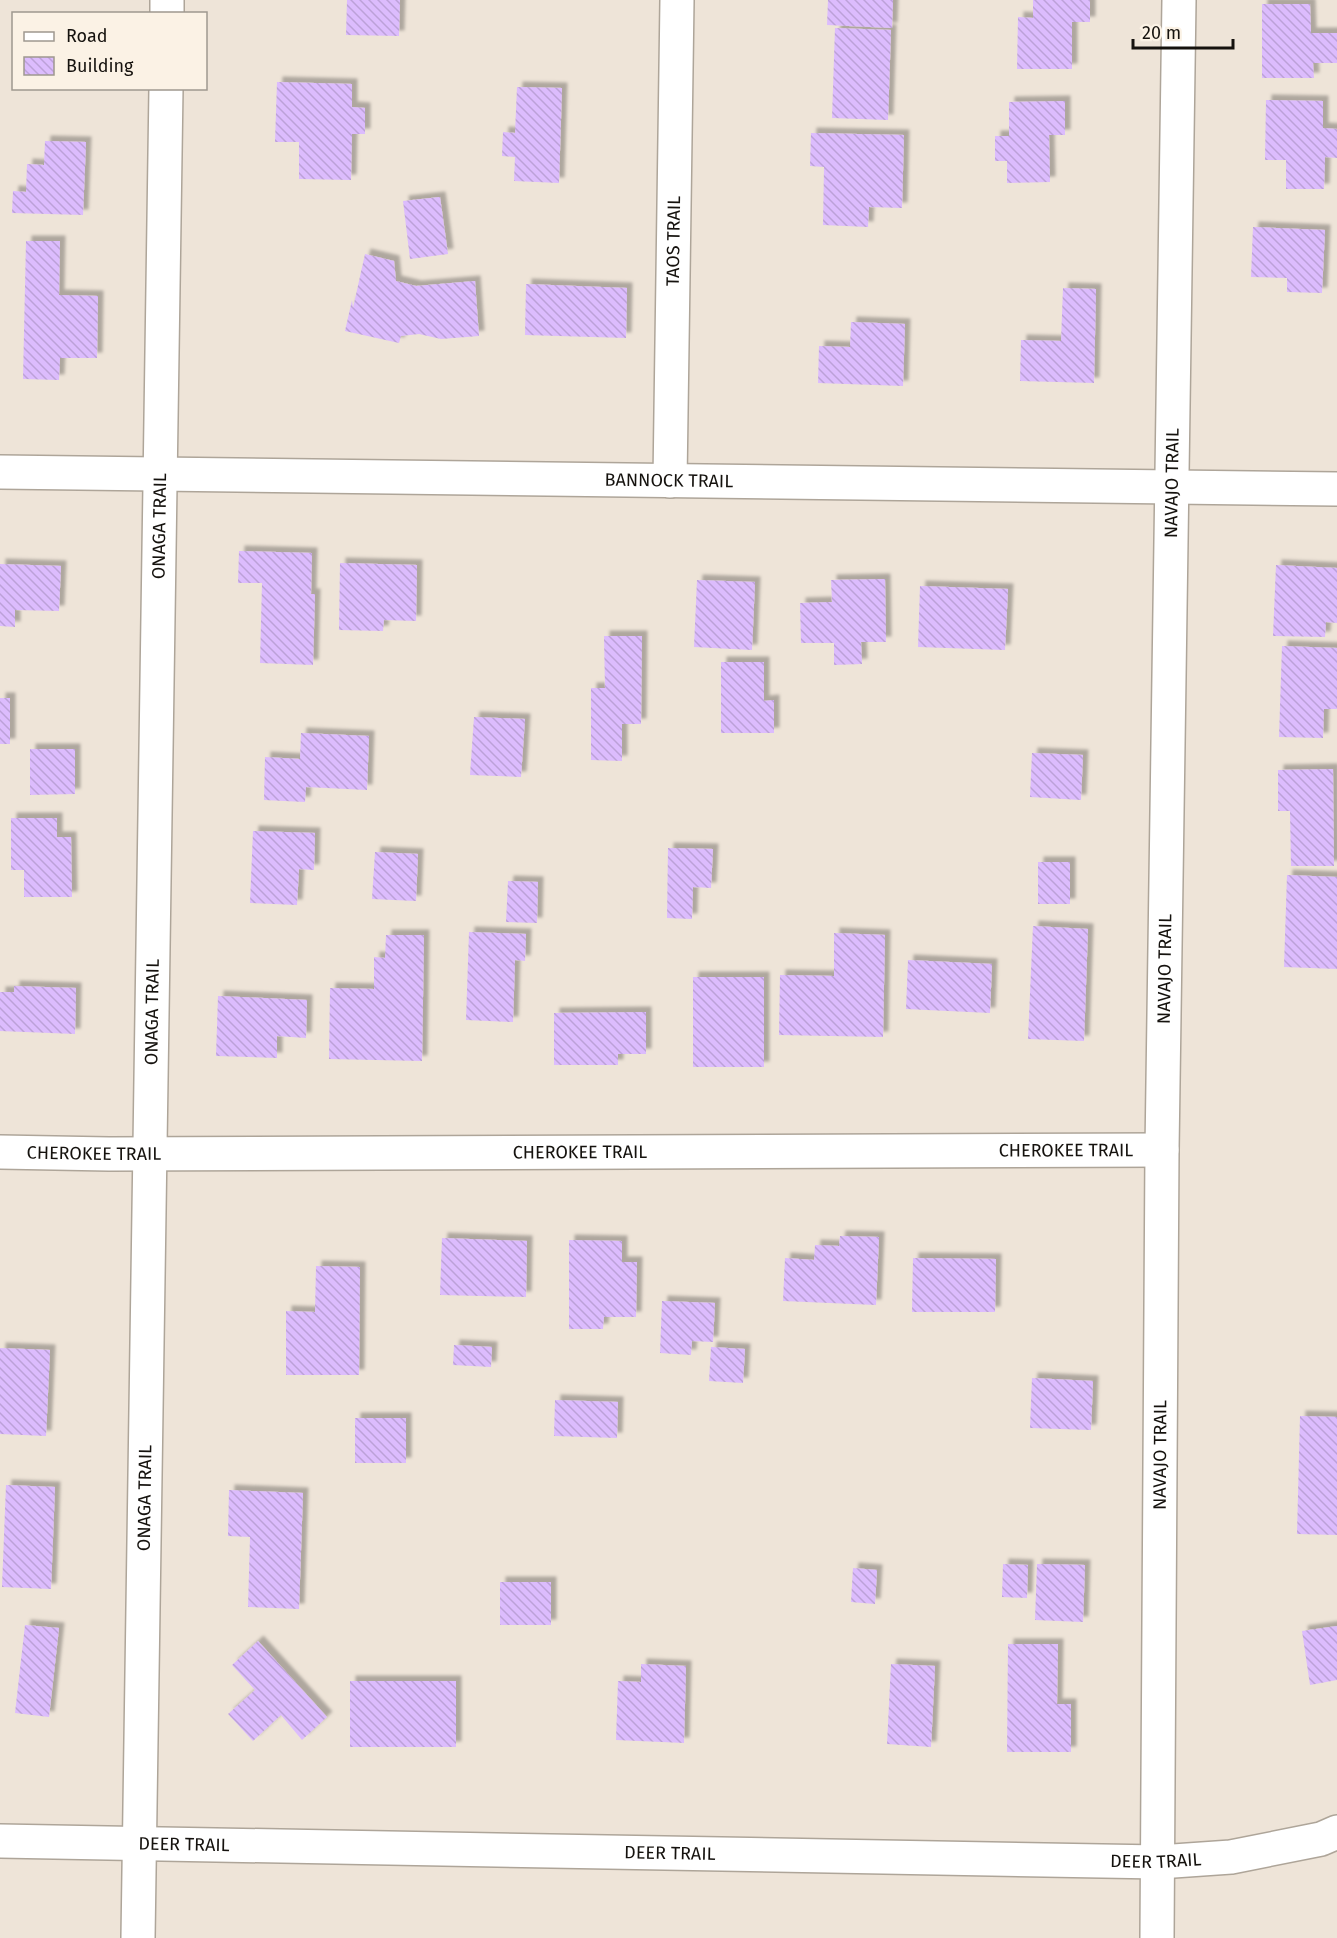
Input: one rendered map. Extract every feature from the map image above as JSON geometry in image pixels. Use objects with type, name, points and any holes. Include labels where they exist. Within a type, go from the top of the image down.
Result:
[{"type":"street","name":"TAOS TRAIL","points":[[670,481],[677,0]]},
{"type":"street","name":"NAVAJO TRAIL","points":[[1157,1938],[1162,1150],[1179,0]]},
{"type":"street","name":"ONAGA TRAIL","points":[[138,1938],[166,90]]},
{"type":"street","name":"BANNOCK TRAIL","points":[[0,472],[1337,489]]},
{"type":"street","name":"CHEROKEE TRAIL","points":[[0,1152],[150,1154],[1162,1150]]},
{"type":"street","name":"DEER TRAIL","points":[[0,1841],[1159,1862],[1231,1857],[1321,1839],[1337,1832]]},
{"type":"building","points":[[347,0],[400,0],[399,36],[346,35]]},
{"type":"building","points":[[828,0],[893,0],[892,28],[827,25]]},
{"type":"building","points":[[1033,0],[1090,0],[1090,22],[1072,22],[1072,69],[1017,69],[1018,17],[1033,18]]},
{"type":"building","points":[[1262,4],[1310,4],[1311,33],[1337,33],[1337,63],[1313,63],[1314,78],[1262,78]]},
{"type":"building","points":[[835,28],[891,30],[888,120],[832,118]]},
{"type":"building","points":[[277,82],[352,84],[352,107],[365,108],[365,134],[352,134],[351,180],[299,179],[299,142],[275,142]]},
{"type":"building","points":[[517,87],[562,88],[559,183],[514,181],[515,157],[502,156],[503,132],[515,133]]},
{"type":"building","points":[[1266,100],[1323,101],[1323,128],[1337,129],[1337,158],[1325,157],[1324,189],[1286,189],[1286,160],[1265,160]]},
{"type":"building","points":[[1065,101],[1065,135],[1049,135],[1050,182],[1007,183],[1007,161],[995,161],[995,136],[1009,136],[1009,102]]},
{"type":"building","points":[[811,133],[904,135],[902,208],[869,207],[868,227],[823,225],[824,167],[810,166]]},
{"type":"building","points":[[45,141],[86,142],[83,215],[12,213],[13,191],[26,192],[27,164],[44,165]]},
{"type":"building","points":[[440,197],[448,254],[410,259],[403,201]]},
{"type":"building","points":[[1253,227],[1325,230],[1322,293],[1287,292],[1287,278],[1251,277]]},
{"type":"building","points":[[26,241],[60,241],[59,295],[98,296],[97,358],[60,358],[59,380],[23,379]]},
{"type":"building","points":[[365,254],[394,261],[396,281],[416,286],[475,281],[479,336],[441,339],[419,334],[401,336],[399,343],[345,331],[352,300],[353,308]]},
{"type":"building","points":[[526,284],[627,288],[626,338],[525,335]]},
{"type":"building","points":[[1063,288],[1096,289],[1094,383],[1020,381],[1021,340],[1061,341]]},
{"type":"building","points":[[851,322],[905,324],[903,386],[818,383],[819,346],[850,347]]},
{"type":"building","points":[[239,551],[312,553],[311,594],[315,594],[313,665],[260,663],[262,583],[238,583]]},
{"type":"building","points":[[340,563],[417,565],[416,621],[384,620],[383,631],[339,630]]},
{"type":"building","points":[[0,564],[61,566],[59,611],[15,610],[15,627],[0,626]]},
{"type":"building","points":[[1276,565],[1337,568],[1337,623],[1326,622],[1325,637],[1273,636]]},
{"type":"building","points":[[885,579],[886,642],[861,642],[862,664],[834,665],[834,643],[801,643],[800,603],[832,602],[831,580]]},
{"type":"building","points":[[697,580],[755,582],[752,650],[694,647]]},
{"type":"building","points":[[920,586],[1008,589],[1005,650],[918,647]]},
{"type":"building","points":[[604,636],[642,636],[641,724],[622,724],[622,761],[591,760],[591,688],[605,688]]},
{"type":"building","points":[[1282,646],[1337,648],[1337,709],[1324,709],[1323,738],[1279,737]]},
{"type":"building","points":[[721,662],[764,662],[764,701],[774,700],[774,733],[721,733]]},
{"type":"building","points":[[0,698],[10,698],[10,744],[0,744]]},
{"type":"building","points":[[474,717],[525,719],[521,777],[470,775]]},
{"type":"building","points":[[301,733],[369,736],[367,790],[306,787],[305,802],[264,800],[265,757],[300,759]]},
{"type":"building","points":[[30,749],[75,749],[75,794],[30,795]]},
{"type":"building","points":[[1032,753],[1083,755],[1081,800],[1030,797]]},
{"type":"building","points":[[1333,769],[1334,866],[1291,866],[1290,811],[1278,811],[1278,770]]},
{"type":"building","points":[[11,818],[57,818],[57,837],[71,837],[72,897],[24,897],[24,870],[11,870]]},
{"type":"building","points":[[253,831],[315,833],[314,870],[299,869],[297,905],[250,903]]},
{"type":"building","points":[[668,848],[713,849],[711,888],[693,887],[692,919],[667,918]]},
{"type":"building","points":[[375,852],[418,854],[416,901],[372,899]]},
{"type":"building","points":[[1038,862],[1070,862],[1070,904],[1038,904]]},
{"type":"building","points":[[1287,875],[1337,877],[1337,969],[1284,967]]},
{"type":"building","points":[[508,881],[538,882],[537,923],[506,922]]},
{"type":"building","points":[[1033,926],[1088,929],[1084,1041],[1028,1039]]},
{"type":"building","points":[[469,932],[526,934],[525,961],[515,960],[513,1022],[466,1020]]},
{"type":"building","points":[[834,933],[885,935],[883,1037],[779,1035],[780,975],[834,976]]},
{"type":"building","points":[[386,935],[424,935],[422,1061],[329,1059],[330,988],[374,989],[374,957],[385,958]]},
{"type":"building","points":[[908,960],[992,964],[990,1013],[906,1009]]},
{"type":"building","points":[[693,977],[764,977],[764,1067],[693,1067]]},
{"type":"building","points":[[14,986],[76,988],[75,1034],[0,1031],[0,992],[14,992]]},
{"type":"building","points":[[218,996],[307,1000],[306,1038],[277,1036],[277,1058],[216,1056]]},
{"type":"building","points":[[646,1012],[646,1054],[618,1054],[618,1065],[554,1065],[554,1013]]},
{"type":"building","points":[[840,1236],[879,1237],[876,1305],[783,1301],[785,1258],[814,1260],[815,1245],[839,1246]]},
{"type":"building","points":[[442,1238],[527,1241],[526,1297],[440,1295]]},
{"type":"building","points":[[569,1240],[622,1241],[622,1262],[637,1262],[636,1317],[604,1317],[603,1329],[569,1329]]},
{"type":"building","points":[[913,1258],[996,1259],[995,1312],[912,1312]]},
{"type":"building","points":[[316,1266],[360,1267],[359,1375],[286,1375],[286,1311],[315,1312]]},
{"type":"building","points":[[662,1301],[715,1303],[713,1342],[692,1341],[691,1355],[660,1353]]},
{"type":"building","points":[[454,1345],[492,1347],[491,1367],[453,1365]]},
{"type":"building","points":[[711,1347],[745,1349],[743,1383],[709,1381]]},
{"type":"building","points":[[0,1348],[50,1350],[46,1436],[0,1434]]},
{"type":"building","points":[[1032,1378],[1093,1381],[1091,1430],[1030,1428]]},
{"type":"building","points":[[555,1400],[618,1402],[617,1438],[554,1436]]},
{"type":"building","points":[[1300,1416],[1337,1417],[1337,1535],[1297,1534]]},
{"type":"building","points":[[355,1418],[406,1418],[406,1463],[355,1463]]},
{"type":"building","points":[[6,1485],[55,1487],[51,1589],[2,1587]]},
{"type":"building","points":[[229,1490],[303,1493],[299,1609],[248,1607],[250,1537],[228,1536]]},
{"type":"building","points":[[1003,1564],[1028,1565],[1027,1598],[1002,1597]]},
{"type":"building","points":[[1037,1564],[1085,1565],[1083,1622],[1035,1620]]},
{"type":"building","points":[[853,1568],[877,1570],[875,1604],[851,1602]]},
{"type":"building","points":[[500,1582],[551,1582],[551,1625],[500,1625]]},
{"type":"building","points":[[25,1625],[59,1628],[49,1717],[15,1713]]},
{"type":"building","points":[[1337,1626],[1337,1680],[1310,1685],[1302,1631]]},
{"type":"building","points":[[258,1641],[327,1717],[302,1740],[281,1715],[253,1741],[228,1714],[255,1690],[232,1665]]},
{"type":"building","points":[[1008,1644],[1058,1644],[1057,1704],[1071,1704],[1071,1752],[1007,1752]]},
{"type":"building","points":[[641,1664],[686,1666],[684,1743],[616,1740],[618,1681],[641,1682]]},
{"type":"building","points":[[891,1664],[935,1666],[931,1747],[887,1744]]},
{"type":"building","points":[[350,1681],[456,1681],[456,1747],[350,1747]]}]
